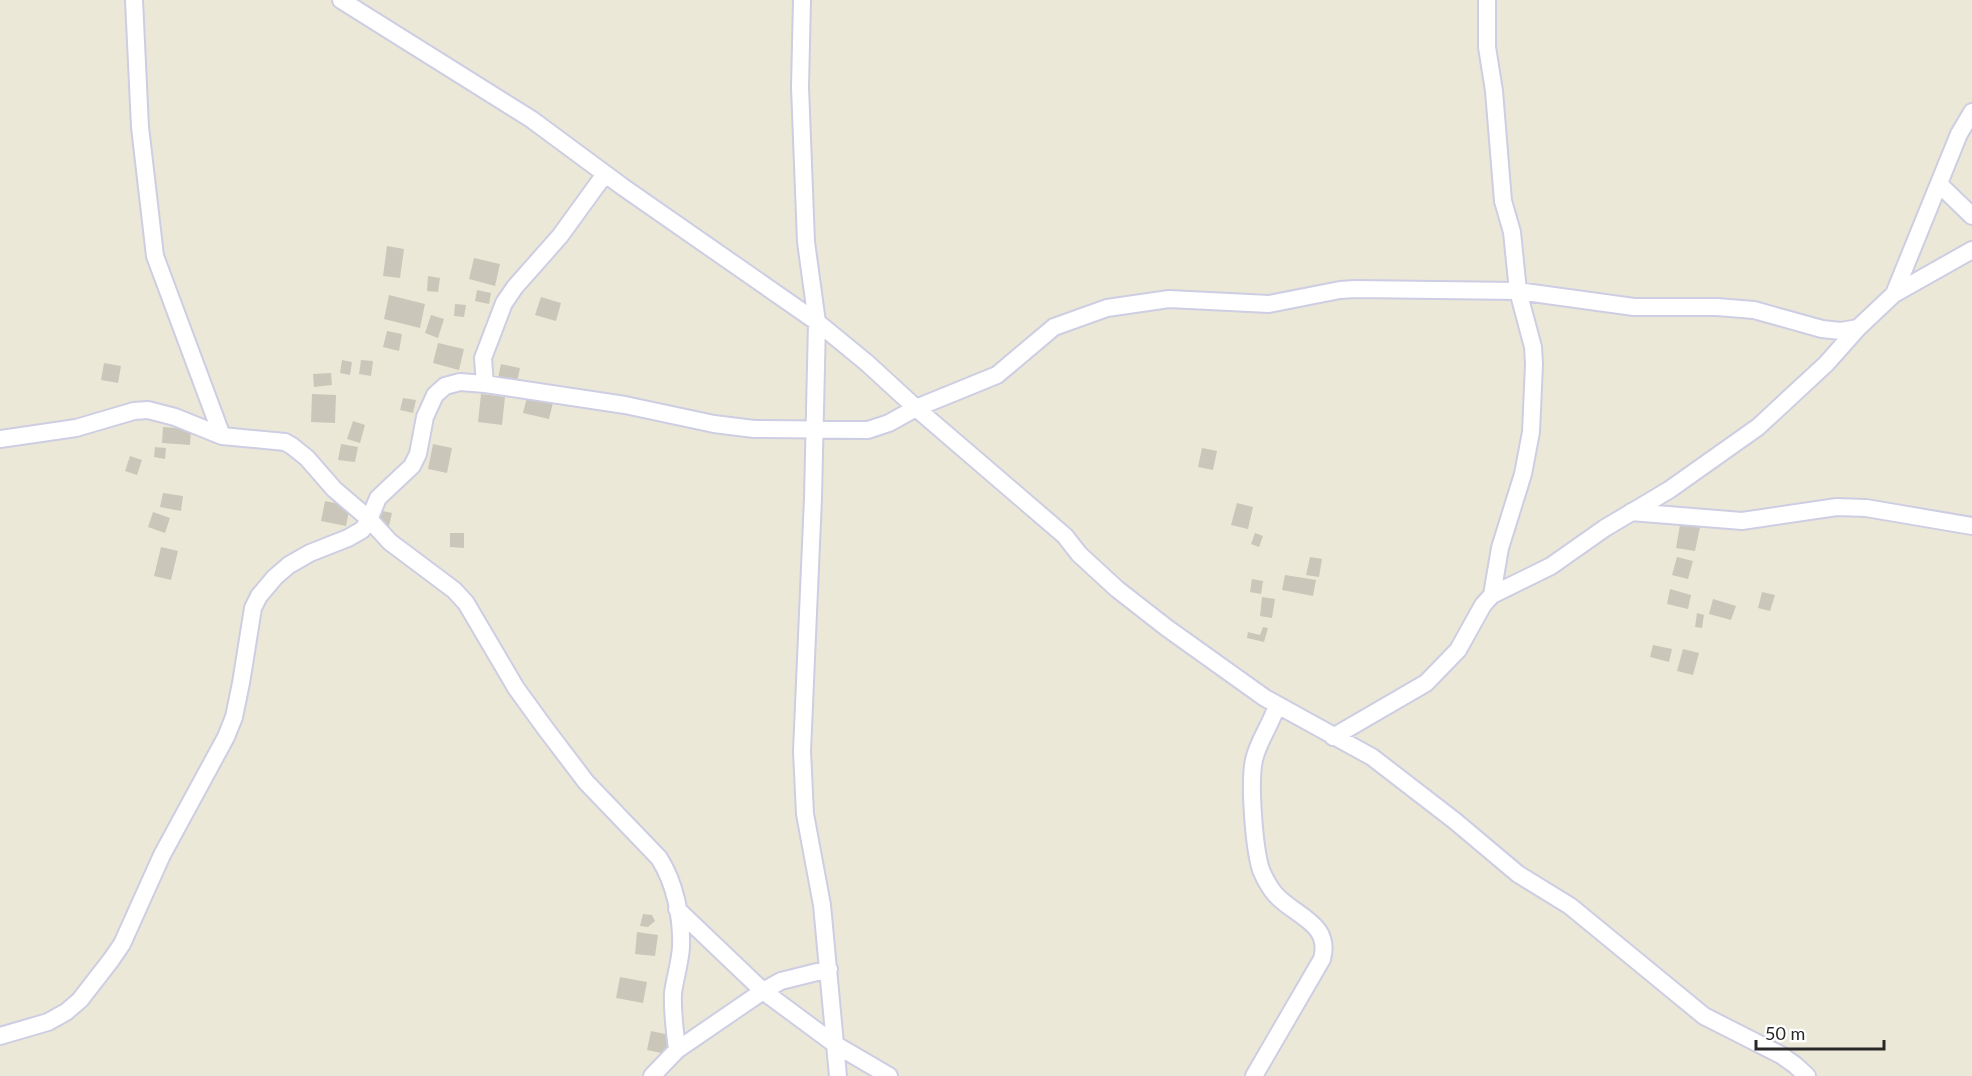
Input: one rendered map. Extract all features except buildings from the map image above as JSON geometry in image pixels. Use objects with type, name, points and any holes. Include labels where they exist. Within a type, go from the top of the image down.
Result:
[{"type":"street","points":[[134,0],[140,127],[155,256],[222,436]]},
{"type":"street","points":[[341,0],[526,116],[817,322],[1065,536],[1086,561],[1140,608],[1277,705],[1372,758],[1518,874],[1570,906],[1704,1016],[1781,1055],[1807,1076]]},
{"type":"street","points":[[1487,0],[1487,46],[1494,91],[1503,201],[1515,251],[1518,291],[1533,347],[1534,400],[1523,474],[1500,548],[1492,595]]},
{"type":"street","points":[[804,1],[800,87],[806,242],[817,322],[802,791],[822,905],[830,969],[838,1076]]},
{"type":"street","points":[[1894,294],[1959,134],[1972,112]]},
{"type":"street","points":[[460,382],[483,358],[504,303],[561,236],[605,174]]},
{"type":"street","points":[[1939,184],[1972,216]]},
{"type":"street","points":[[1333,737],[1426,683],[1458,650],[1483,605],[1492,595],[1551,566],[1630,512],[1669,490],[1758,427],[1826,364],[1858,328],[1894,294],[1972,250]]},
{"type":"street","points":[[0,1036],[48,1022],[66,1012],[80,1000],[122,944],[158,863],[226,737],[234,717],[254,608],[259,596],[289,565],[362,530],[378,498],[412,466],[418,454],[425,417],[435,395],[445,386],[460,382],[485,384],[625,405],[714,424],[754,429],[868,430],[997,375],[1054,327],[1107,308],[1169,299],[1269,304],[1355,289],[1518,291],[1634,307],[1717,307],[1754,310],[1822,329],[1841,331],[1858,328]]},
{"type":"street","points":[[483,358],[485,384]]},
{"type":"street","points":[[0,439],[76,428],[141,410],[175,417],[222,436],[285,442],[307,458],[334,489],[369,519],[390,542],[454,590],[466,603],[516,688],[550,736],[586,782],[659,858],[672,882],[681,949],[673,994],[677,1050]]},
{"type":"street","points":[[1630,512],[1742,521],[1837,507],[1866,508],[1972,526]]},
{"type":"street","points":[[1254,1076],[1322,959],[1324,950],[1324,940],[1316,927],[1275,894],[1262,873],[1257,853],[1252,774],[1257,750],[1277,705]]},
{"type":"street","points":[[677,909],[763,991],[836,1046],[889,1076]]},
{"type":"street","points":[[652,1076],[677,1050],[763,991],[781,981],[830,969]]}]
